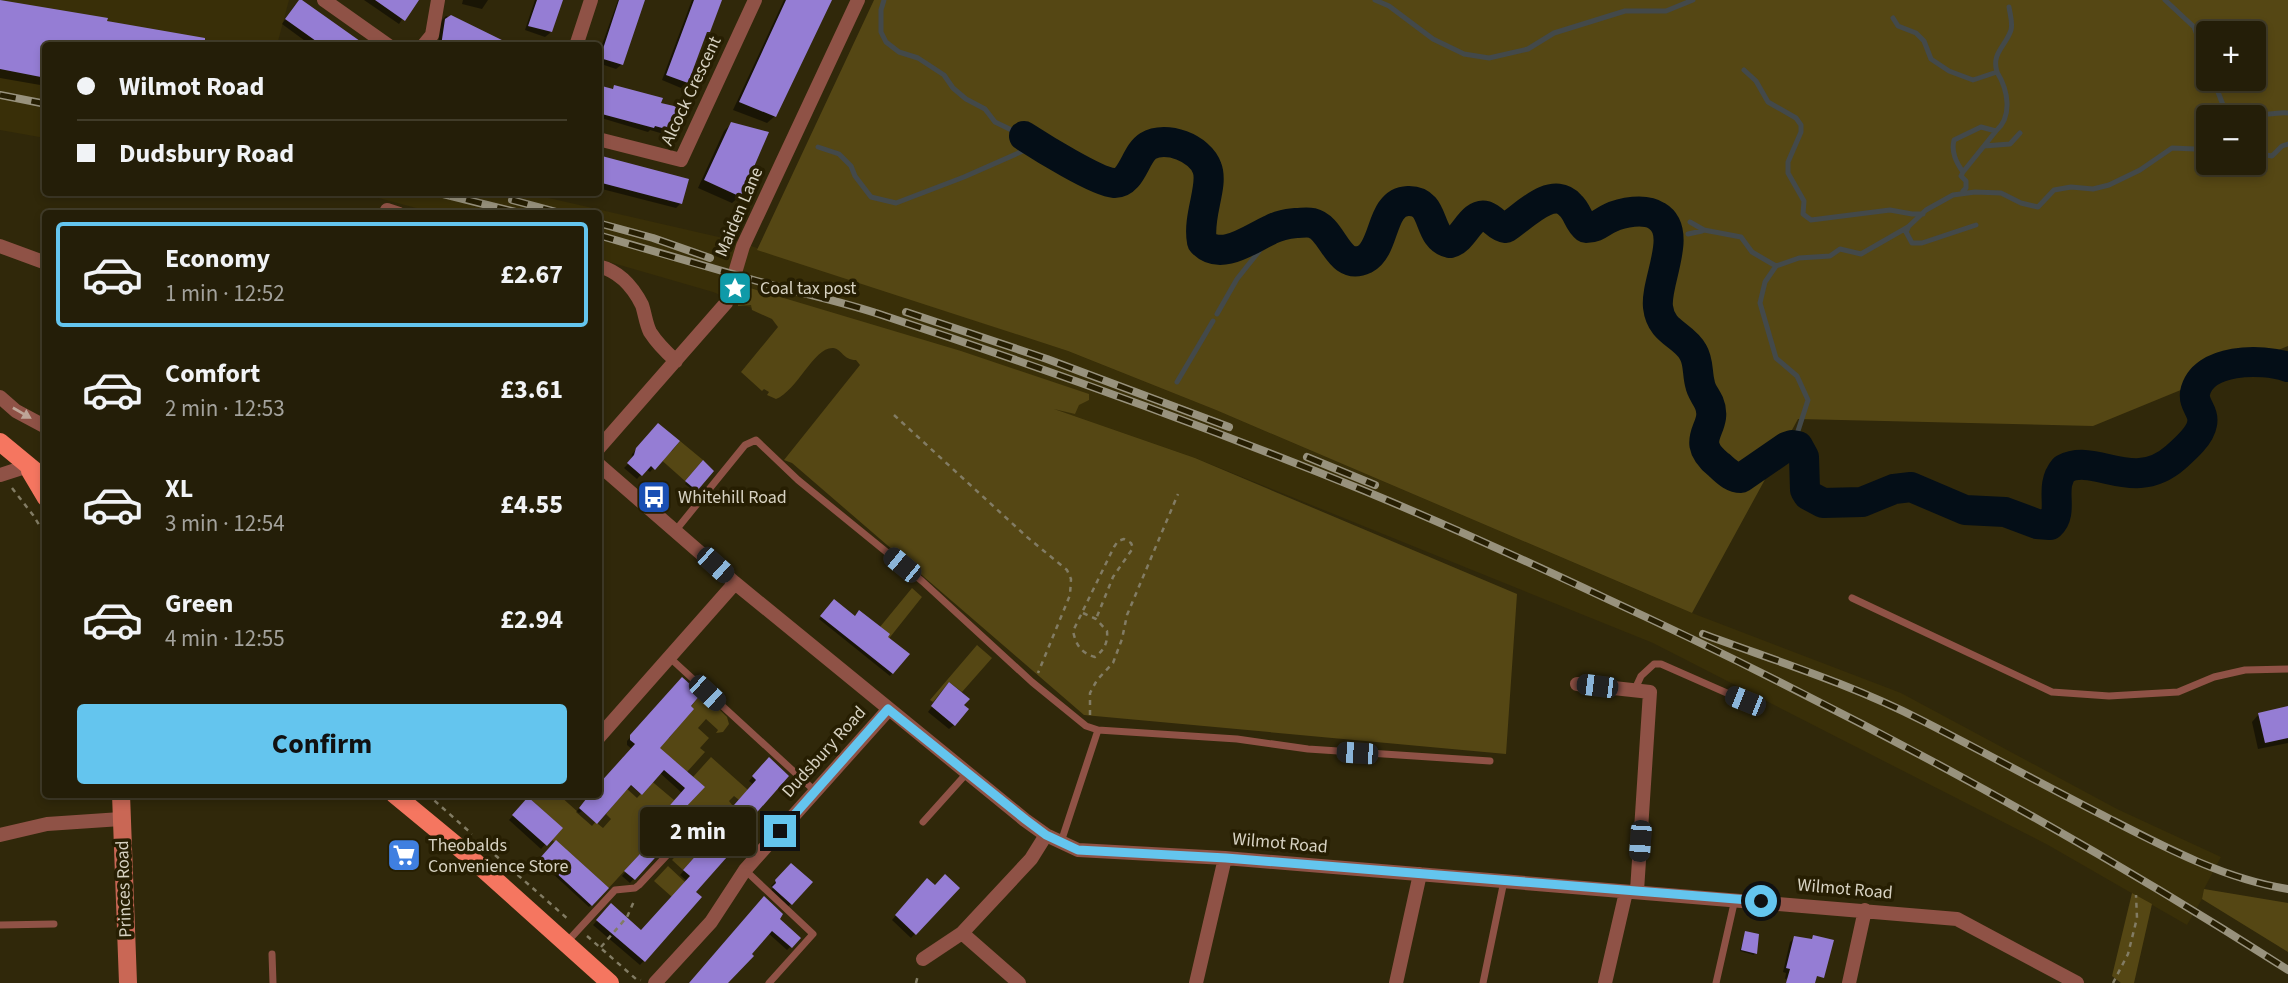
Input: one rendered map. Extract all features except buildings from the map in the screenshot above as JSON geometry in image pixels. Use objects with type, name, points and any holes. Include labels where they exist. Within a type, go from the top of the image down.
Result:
[{"type":"main road","points":[[0,442],[42,477]]},
{"type":"main road","points":[[28,466],[42,491]]},
{"type":"main road","name":"Princes Road","points":[[121,798],[128,983]]},
{"type":"main road","points":[[399,798],[463,851],[610,983]]},
{"type":"street","points":[[324,0],[383,42]]},
{"type":"street","points":[[426,42],[432,35],[438,0]]},
{"type":"street","points":[[577,42],[591,0]]},
{"type":"street","name":"Alcock Crescent","points":[[602,140],[681,160],[755,0]]},
{"type":"street","name":"Maiden Lane","points":[[602,444],[726,303],[743,246],[858,0]]},
{"type":"street","points":[[0,246],[42,262]]},
{"type":"street","points":[[602,266],[629,284],[642,307],[648,329],[661,348],[676,361]]},
{"type":"street","points":[[0,397],[16,411],[42,424]]},
{"type":"street","points":[[0,475],[28,466]]},
{"type":"street","name":"Wilmot Road","points":[[602,467],[735,583],[967,773],[1046,835],[1078,850],[1226,858],[1957,919],[2077,983]]},
{"type":"street","points":[[602,732],[735,583]]},
{"type":"street","points":[[1577,684],[1650,692],[1631,891],[1605,983]]},
{"type":"street","name":"Dudsbury Road","points":[[650,981],[711,922],[745,870],[888,709]]},
{"type":"street","points":[[0,835],[47,824],[121,819]]},
{"type":"street","points":[[923,959],[962,933],[1031,859],[1046,835]]},
{"type":"street","points":[[1196,983],[1226,858]]},
{"type":"street","points":[[1396,983],[1420,874]]},
{"type":"street","points":[[1849,983],[1865,910]]},
{"type":"street","points":[[962,933],[1018,983]]},
{"type":"lane","points":[[676,530],[745,445],[755,440],[817,496],[940,597],[1086,726],[1098,730],[1237,739],[1308,749],[1490,761]]},
{"type":"lane","points":[[1852,598],[2052,692],[2109,696],[2178,692],[2214,677],[2245,670],[2288,669]]},
{"type":"lane","points":[[668,657],[816,791]]},
{"type":"lane","points":[[1635,690],[1648,668],[1661,664],[1745,701]]},
{"type":"lane","points":[[1061,842],[1098,730]]},
{"type":"lane","points":[[923,822],[967,773]]},
{"type":"lane","points":[[566,944],[615,890],[635,888],[696,824]]},
{"type":"lane","points":[[745,870],[813,934],[769,983]]},
{"type":"lane","points":[[1483,983],[1504,881]]},
{"type":"lane","points":[[1716,983],[1735,899]]},
{"type":"lane","points":[[0,925],[54,924]]},
{"type":"lane","points":[[272,954],[273,983]]},
{"type":"path","points":[[894,415],[1027,537],[1067,570],[1071,579],[1070,596],[1041,668],[1032,681]]},
{"type":"path","points":[[13,489],[42,530]]},
{"type":"path","points":[[1086,726],[1091,713],[1090,694],[1097,680],[1113,663],[1127,615],[1178,494]]},
{"type":"path","points":[[1083,613],[1096,619],[1107,631],[1108,641],[1095,657],[1086,654],[1076,644],[1073,631],[1114,547],[1118,541],[1124,539],[1131,543],[1133,548],[1113,577],[1096,619]]},
{"type":"path","points":[[431,798],[474,836]]},
{"type":"path","points":[[494,853],[636,979],[650,981]]},
{"type":"path","points":[[601,948],[627,917],[635,898],[635,888]]},
{"type":"path","points":[[2113,983],[2128,954],[2137,918],[2136,895]]},
{"type":"shaded area","points":[[0,0],[289,0],[278,42],[42,42],[42,137],[0,130]]},
{"type":"shaded area","points":[[874,0],[2288,0],[2288,346],[2093,426],[1798,419],[1692,613],[1216,410],[1068,351],[757,250]]},
{"type":"shaded area","points":[[371,196],[540,196],[601,210],[424,210]]},
{"type":"shaded area","points":[[602,210],[736,241],[1068,351],[1216,410],[1692,613],[1901,693],[2117,809],[2221,857],[2187,925],[2048,845],[1653,643],[1195,458],[877,348],[746,306],[713,292],[602,260]]},
{"type":"shaded area","points":[[740,285],[961,351],[1089,394],[1089,400],[1079,405],[1075,414],[1054,409],[1195,458],[1517,594],[1506,754],[1084,715],[792,463],[784,460],[860,365],[836,349],[826,350],[819,354],[784,394],[776,399],[767,395],[769,392],[764,389],[762,391],[741,372],[778,327],[772,319],[752,310],[751,305],[738,306],[737,293]]},
{"type":"shaded area","points":[[680,441],[703,460],[685,481],[658,457],[672,451]]},
{"type":"shaded area","points":[[912,588],[922,597],[887,641],[875,633]]},
{"type":"shaded area","points":[[977,645],[992,658],[962,692],[949,682],[933,702],[930,700]]},
{"type":"shaded area","points":[[692,685],[727,717],[729,724],[723,732],[716,733],[718,730],[706,719],[698,728],[709,738],[700,748],[705,752],[687,772],[676,762],[667,772],[648,756],[665,735],[669,738],[701,694]]},
{"type":"shaded area","points":[[623,757],[674,800],[696,780],[693,777],[711,757],[748,790],[739,800],[734,796],[729,801],[733,806],[712,829],[717,834],[714,839],[682,808],[595,903],[591,901],[552,840],[562,828],[529,798],[562,798],[579,813],[582,811],[603,828],[611,819],[606,814],[630,785],[642,795],[650,786],[621,760]]},
{"type":"shaded area","points":[[700,830],[709,841],[683,870],[672,860]]},
{"type":"shaded area","points":[[668,866],[685,882],[672,897],[654,881]]},
{"type":"shaded area","points":[[2204,889],[2288,903],[2288,952],[2202,899]]},
{"type":"shaded area","points":[[2132,893],[2152,904],[2134,983],[2121,983],[2112,976]]},
{"type":"waterway","points":[[884,0],[881,32],[886,42],[899,52],[918,58],[944,75],[953,88],[985,109],[995,122],[1024,136]]},
{"type":"waterway","points":[[1375,0],[1389,6],[1433,39],[1464,54],[1489,58],[1528,49],[1554,33],[1625,11],[1666,11],[1693,0]]},
{"type":"waterway","points":[[2165,0],[2194,27],[2196,32]]},
{"type":"waterway","points":[[1997,72],[1997,55],[2012,27],[2009,7]]},
{"type":"waterway","points":[[1893,18],[1898,26],[1916,33],[1924,41],[1931,59],[1949,71],[1973,80],[1997,72],[2001,79],[2007,103],[2001,125],[1996,131],[1981,127],[1954,140],[1955,157],[1963,172],[1961,176],[1966,181],[1963,191]]},
{"type":"waterway","points":[[1744,70],[1756,81],[1768,102],[1796,118],[1801,125],[1801,132],[1788,162],[1788,173],[1804,201],[1803,214],[1811,220],[1890,210],[1923,214]]},
{"type":"waterway","points":[[2218,91],[2223,105]]},
{"type":"waterway","points":[[2266,114],[2288,113]]},
{"type":"waterway","points":[[1963,172],[1996,131]]},
{"type":"waterway","points":[[1984,146],[2010,144],[2020,133]]},
{"type":"waterway","points":[[1024,136],[1083,171],[1114,183],[1125,179],[1148,146],[1164,142],[1190,149],[1203,161],[1209,175],[1202,242],[1218,250],[1236,247],[1280,226],[1312,223],[1326,233],[1348,260],[1365,259],[1377,245],[1392,209],[1399,203],[1408,201],[1423,206],[1437,234],[1450,243],[1476,218],[1486,216],[1506,228],[1538,205],[1555,199],[1570,205],[1586,228],[1627,213],[1640,212],[1657,216],[1665,223],[1668,233],[1658,307],[1663,322],[1689,346],[1695,356],[1701,387],[1711,412],[1704,440],[1705,448],[1729,474],[1741,478],[1786,447],[1798,446],[1804,457],[1805,490],[1808,495],[1823,503],[1862,502],[1894,489],[1911,487],[1965,510],[2005,512],[2037,524],[2050,525],[2056,513],[2057,484],[2064,469],[2089,465],[2130,473],[2145,473],[2160,468],[2180,454],[2201,429],[2201,412],[2195,393],[2200,381],[2209,373],[2221,367],[2249,362],[2288,367]]},
{"type":"waterway","points":[[2266,155],[2272,156],[2288,144]]},
{"type":"waterway","points":[[818,147],[839,154],[851,166],[871,197],[896,203],[1032,147],[1041,147]]},
{"type":"waterway","points":[[1797,434],[1808,400],[1797,376],[1776,358],[1760,303],[1765,282],[1776,266],[1799,258],[1830,256],[1840,249],[1861,254],[1908,227],[1926,210],[1953,195],[2001,193],[2021,203],[2038,207],[2054,190],[2071,187],[2093,189],[2109,185],[2140,170],[2172,148],[2196,148]]},
{"type":"waterway","points":[[1690,222],[1704,230],[1741,237],[1752,252],[1776,266]]},
{"type":"waterway","points":[[1908,228],[1906,232],[1912,243],[1922,243],[1976,225]]},
{"type":"waterway","points":[[1217,314],[1237,279],[1268,240],[1272,229]]},
{"type":"waterway","points":[[1688,234],[1702,231]]},
{"type":"waterway","points":[[1177,382],[1213,321]]},
{"type":"railway","points":[[0,95],[42,103]]},
{"type":"railway","points":[[451,196],[508,210]]},
{"type":"railway","points":[[512,200],[549,210]]},
{"type":"railway","points":[[602,224],[710,258]]},
{"type":"railway","points":[[602,236],[852,306],[946,336],[1186,421],[1425,516],[1544,569],[1866,726],[2122,868],[2288,970]]},
{"type":"railway","points":[[906,312],[1047,359],[1229,427]]},
{"type":"railway","points":[[1307,457],[1375,485]]},
{"type":"railway","points":[[1703,634],[1895,707],[2196,861],[2241,878],[2288,889]]},
{"type":"place","name":"Coal tax post","points":[[735,288]]},
{"type":"place","name":"Whitehill Road","points":[[654,497]]},
{"type":"place","name":"Theobalds Convenience Store","points":[[404,855]]},
{"type":"route","points":[[780,831],[888,709],[1046,835],[1078,850],[1226,858],[1761,901]]}]
